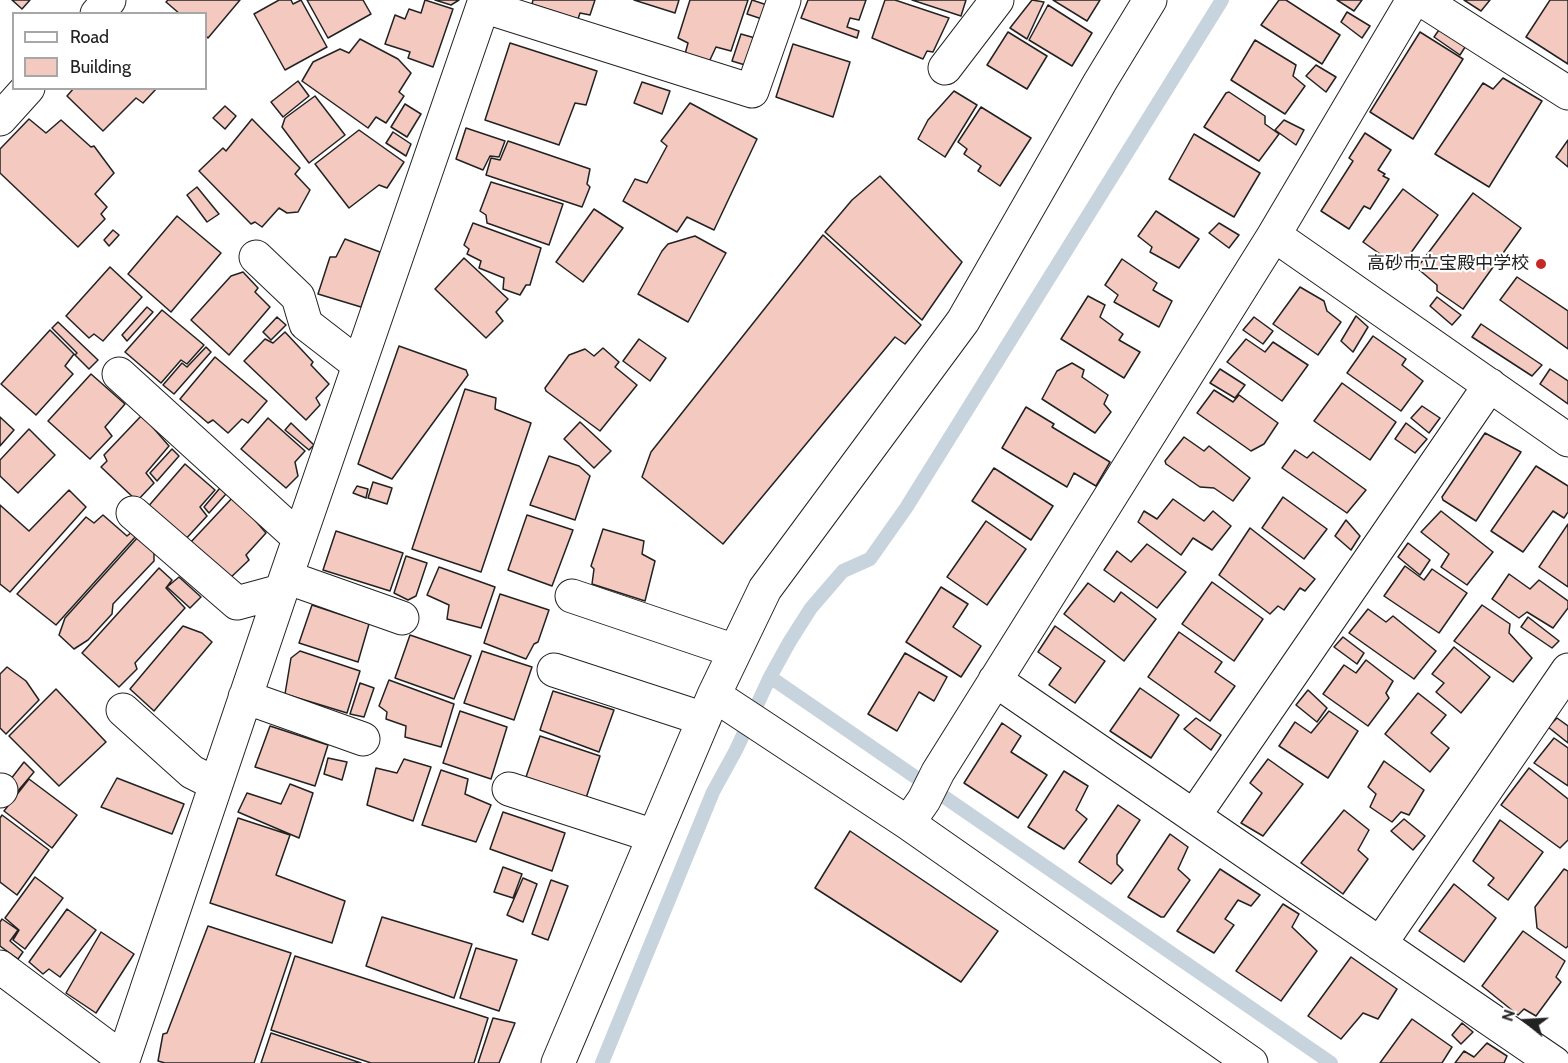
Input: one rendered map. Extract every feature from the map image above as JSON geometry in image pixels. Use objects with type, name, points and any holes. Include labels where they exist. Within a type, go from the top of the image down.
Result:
[{"type":"street","points":[[99,12],[109,0]]},
{"type":"street","points":[[0,967],[122,1061],[299,538],[484,3],[752,91],[784,0]]},
{"type":"street","points":[[945,68],[997,0]]},
{"type":"street","points":[[558,1063],[709,707],[765,589],[963,321],[1100,82],[1150,0]]},
{"type":"street","points":[[923,798],[1274,235],[1413,0]]},
{"type":"street","points":[[1422,0],[1568,93]]},
{"type":"street","points":[[0,119],[26,90]]},
{"type":"street","points":[[1274,235],[1568,440]]},
{"type":"street","points":[[256,257],[298,297],[306,324],[359,365]]},
{"type":"street","points":[[119,374],[299,538]]},
{"type":"street","points":[[1194,816],[1490,385]]},
{"type":"street","points":[[133,513],[237,603],[284,584],[402,618]]},
{"type":"street","points":[[572,596],[735,651]]},
{"type":"street","points":[[554,669],[709,707],[923,798],[1251,1063]]},
{"type":"street","points":[[1380,944],[1568,670]]},
{"type":"street","points":[[996,680],[1554,1063]]},
{"type":"street","points":[[245,697],[363,739]]},
{"type":"street","points":[[123,710],[192,772],[216,784]]},
{"type":"street","points":[[509,789],[654,836]]},
{"type":"street","points":[[1560,1063],[1568,1052]]},
{"type":"building","points":[[12,0],[30,0],[22,9]]},
{"type":"building","points":[[168,0],[240,0],[208,38],[207,12],[178,12],[166,2]]},
{"type":"building","points":[[279,0],[291,0],[293,4],[301,0],[327,47],[285,70],[254,14]]},
{"type":"building","points":[[307,0],[363,0],[371,14],[328,38]]},
{"type":"building","points":[[425,0],[453,9],[433,67],[408,58],[410,52],[385,44],[395,15],[405,19],[409,9],[421,13]]},
{"type":"building","points":[[435,0],[459,0],[451,5]]},
{"type":"building","points":[[533,0],[595,0],[590,15],[580,13],[578,19],[532,4]]},
{"type":"building","points":[[634,0],[679,0],[675,13]]},
{"type":"building","points":[[690,0],[748,0],[731,51],[716,47],[709,62],[685,54],[688,43],[678,38]]},
{"type":"building","points":[[752,0],[767,5],[762,19],[747,14]]},
{"type":"building","points":[[808,0],[866,0],[859,20],[850,18],[847,27],[859,31],[857,38],[801,18]]},
{"type":"building","points":[[885,0],[895,0],[949,18],[933,52],[927,51],[923,59],[872,38]]},
{"type":"building","points":[[912,0],[966,0],[961,16]]},
{"type":"building","points":[[1032,0],[1044,2],[1027,39],[1010,28]]},
{"type":"building","points":[[1053,0],[1100,0],[1087,21]]},
{"type":"building","points":[[1279,0],[1286,0],[1340,35],[1322,64],[1261,25]]},
{"type":"building","points":[[1337,0],[1362,0],[1354,11]]},
{"type":"building","points":[[1464,0],[1490,0],[1481,11]]},
{"type":"building","points":[[1550,0],[1568,0],[1568,64],[1526,37]]},
{"type":"building","points":[[1048,5],[1092,33],[1072,66],[1029,40]]},
{"type":"building","points":[[1347,12],[1370,26],[1362,38],[1341,22]]},
{"type":"building","points":[[1441,27],[1467,44],[1460,55],[1434,37]]},
{"type":"building","points":[[1008,32],[1047,56],[1027,89],[987,65]]},
{"type":"building","points":[[1420,32],[1463,59],[1413,139],[1370,112]]},
{"type":"building","points":[[741,34],[755,38],[745,65],[732,61]]},
{"type":"building","points":[[360,39],[398,59],[411,73],[399,92],[404,96],[386,123],[376,117],[368,128],[302,81],[313,62],[340,49],[349,53]]},
{"type":"building","points":[[1255,40],[1296,65],[1293,76],[1305,86],[1285,114],[1231,80]]},
{"type":"building","points":[[510,43],[597,71],[586,105],[575,103],[559,145],[485,120]]},
{"type":"building","points":[[793,44],[850,62],[833,117],[776,97]]},
{"type":"building","points":[[1316,65],[1336,77],[1326,92],[1306,76]]},
{"type":"building","points":[[1503,78],[1542,101],[1489,187],[1435,154],[1483,83],[1493,89]]},
{"type":"building","points":[[298,81],[309,96],[283,117],[271,102]]},
{"type":"building","points":[[642,82],[670,91],[662,114],[634,103]]},
{"type":"building","points":[[72,90],[155,90],[143,103],[136,98],[103,131],[67,96]]},
{"type":"building","points":[[954,91],[977,105],[945,157],[918,139],[928,120]]},
{"type":"building","points":[[1229,92],[1265,116],[1265,124],[1279,134],[1259,161],[1204,127],[1226,93]]},
{"type":"building","points":[[315,96],[345,135],[309,163],[282,127],[285,118]]},
{"type":"building","points":[[690,103],[757,139],[714,230],[687,217],[677,232],[623,201],[635,179],[647,183],[667,146],[661,141]]},
{"type":"building","points":[[405,104],[421,114],[407,137],[391,127]]},
{"type":"building","points":[[225,106],[236,116],[225,129],[213,118]]},
{"type":"building","points":[[981,107],[1031,138],[1000,186],[978,171],[981,166],[964,154],[967,149],[958,142]]},
{"type":"building","points":[[29,119],[46,133],[61,120],[91,147],[94,146],[114,173],[95,194],[107,207],[101,214],[105,219],[78,247],[0,173],[0,149]]},
{"type":"building","points":[[252,119],[300,168],[295,174],[310,190],[298,212],[287,213],[279,208],[262,227],[255,222],[251,224],[199,171],[223,148],[226,151]]},
{"type":"building","points":[[1284,120],[1304,130],[1296,145],[1275,130]]},
{"type":"building","points":[[466,128],[505,141],[499,157],[490,156],[483,170],[456,159]]},
{"type":"building","points":[[359,130],[404,162],[387,188],[379,185],[349,208],[315,164]]},
{"type":"building","points":[[393,132],[411,144],[406,156],[386,143]]},
{"type":"building","points":[[1365,133],[1391,150],[1378,170],[1389,179],[1370,209],[1364,206],[1349,229],[1321,211],[1353,161],[1349,158]]},
{"type":"building","points":[[1194,134],[1260,173],[1234,217],[1169,179]]},
{"type":"building","points":[[1568,140],[1568,167],[1556,157]]},
{"type":"building","points":[[508,141],[590,169],[587,184],[590,187],[582,207],[486,175],[491,158],[500,160]]},
{"type":"building","points":[[880,176],[962,262],[922,320],[825,232],[852,200]]},
{"type":"building","points":[[491,182],[563,204],[549,245],[487,223],[486,215],[480,211]]},
{"type":"building","points":[[197,187],[219,214],[207,222],[187,195]]},
{"type":"building","points":[[1403,189],[1438,215],[1400,268],[1363,242]]},
{"type":"building","points":[[1473,193],[1521,228],[1463,309],[1437,291],[1437,285],[1417,268]]},
{"type":"building","points":[[594,209],[623,228],[583,282],[556,262]]},
{"type":"building","points":[[1156,211],[1199,239],[1179,268],[1150,252],[1152,247],[1138,236]]},
{"type":"building","points":[[177,216],[221,253],[171,312],[128,274]]},
{"type":"building","points":[[473,223],[541,248],[530,285],[526,285],[520,295],[503,289],[504,278],[479,268],[481,261],[467,254],[469,249],[464,245]]},
{"type":"building","points":[[1219,223],[1239,235],[1229,248],[1209,233]]},
{"type":"building","points":[[113,230],[119,235],[109,246],[104,240]]},
{"type":"building","points":[[823,235],[921,325],[905,344],[895,337],[723,544],[642,477],[651,452]]},
{"type":"building","points":[[695,236],[726,253],[688,322],[638,294],[668,244]]},
{"type":"building","points":[[345,239],[380,252],[361,307],[318,294],[330,257],[336,257]]},
{"type":"building","points":[[464,258],[508,299],[496,312],[503,321],[486,338],[435,289]]},
{"type":"building","points":[[1122,259],[1157,283],[1153,290],[1172,301],[1159,327],[1114,302],[1118,295],[1105,285]]},
{"type":"building","points":[[110,267],[142,297],[103,341],[94,334],[89,338],[66,316]]},
{"type":"building","points":[[243,272],[258,288],[255,292],[270,307],[229,355],[191,320],[231,276]]},
{"type":"building","points":[[1517,277],[1568,311],[1568,349],[1500,300]]},
{"type":"building","points":[[1300,287],[1324,301],[1327,311],[1341,322],[1318,355],[1273,324]]},
{"type":"building","points":[[1088,296],[1105,305],[1100,317],[1123,334],[1119,340],[1140,352],[1124,378],[1061,339]]},
{"type":"building","points":[[1437,297],[1461,315],[1452,325],[1430,306]]},
{"type":"building","points":[[147,307],[153,312],[127,341],[122,335]]},
{"type":"building","points":[[162,310],[204,345],[187,364],[181,360],[161,383],[125,352]]},
{"type":"building","points":[[1356,316],[1368,327],[1353,352],[1341,341]]},
{"type":"building","points":[[277,317],[286,325],[271,340],[263,332]]},
{"type":"building","points":[[1254,317],[1273,331],[1263,344],[1243,330]]},
{"type":"building","points":[[58,322],[98,360],[89,369],[75,355],[77,353],[52,328]]},
{"type":"building","points":[[1481,324],[1542,365],[1532,376],[1472,337]]},
{"type":"building","points":[[50,330],[74,354],[65,366],[73,374],[36,415],[1,384]]},
{"type":"building","points":[[285,332],[313,362],[311,365],[329,384],[316,398],[320,405],[306,420],[244,361],[265,339],[273,343]]},
{"type":"building","points":[[1373,336],[1406,359],[1402,365],[1423,381],[1401,411],[1347,373]]},
{"type":"building","points":[[639,339],[666,358],[650,381],[623,361]]},
{"type":"building","points":[[1246,339],[1265,352],[1273,342],[1308,365],[1282,401],[1227,362]]},
{"type":"building","points":[[399,346],[466,370],[468,375],[392,479],[358,464]]},
{"type":"building","points":[[206,347],[211,352],[174,394],[163,385],[182,363],[187,367]]},
{"type":"building","points":[[603,348],[619,362],[615,367],[637,385],[600,431],[545,388],[569,355],[585,349],[594,356]]},
{"type":"building","points":[[215,357],[267,401],[248,423],[242,419],[228,433],[213,420],[208,423],[180,399]]},
{"type":"building","points":[[1072,363],[1084,370],[1082,377],[1108,395],[1104,404],[1111,412],[1095,433],[1042,399],[1057,371]]},
{"type":"building","points":[[1220,369],[1245,385],[1235,398],[1210,383]]},
{"type":"building","points":[[1550,369],[1568,381],[1568,404],[1540,384]]},
{"type":"building","points":[[91,374],[125,404],[105,427],[112,436],[90,459],[48,421]]},
{"type":"building","points":[[1342,383],[1396,422],[1370,460],[1314,421]]},
{"type":"building","points":[[465,389],[496,398],[495,409],[531,423],[481,572],[412,549]]},
{"type":"building","points":[[1214,390],[1233,402],[1239,395],[1278,423],[1264,444],[1251,451],[1197,413]]},
{"type":"building","points":[[1422,406],[1440,418],[1429,433],[1411,418]]},
{"type":"building","points":[[1026,407],[1054,424],[1052,427],[1110,462],[1096,486],[1074,473],[1067,487],[1002,448]]},
{"type":"building","points":[[142,415],[169,446],[146,473],[154,483],[137,501],[101,467],[107,461],[104,455]]},
{"type":"building","points":[[0,417],[14,430],[0,446]]},
{"type":"building","points":[[268,418],[305,451],[295,462],[298,476],[286,488],[241,449]]},
{"type":"building","points":[[580,422],[611,451],[594,468],[564,439]]},
{"type":"building","points":[[291,423],[314,445],[309,450],[285,430]]},
{"type":"building","points":[[1406,423],[1427,439],[1415,453],[1395,439]]},
{"type":"building","points":[[29,429],[55,455],[18,493],[0,476],[0,460]]},
{"type":"building","points":[[1485,433],[1521,452],[1476,521],[1443,500],[1442,497]]},
{"type":"building","points":[[1184,437],[1204,451],[1209,446],[1250,478],[1233,501],[1214,488],[1200,487],[1166,464],[1165,461]]},
{"type":"building","points":[[172,449],[179,456],[157,481],[150,473]]},
{"type":"building","points":[[1295,450],[1307,458],[1313,452],[1366,490],[1347,513],[1282,468]]},
{"type":"building","points":[[549,456],[579,466],[590,476],[575,520],[530,505]]},
{"type":"building","points":[[185,464],[215,490],[200,507],[207,516],[183,542],[146,509]]},
{"type":"building","points":[[1536,466],[1568,486],[1568,512],[1564,518],[1553,511],[1523,552],[1491,531]]},
{"type":"building","points":[[994,468],[1053,506],[1031,540],[972,501]]},
{"type":"building","points":[[373,482],[392,488],[387,504],[368,498]]},
{"type":"building","points":[[357,486],[368,489],[366,498],[353,493]]},
{"type":"building","points":[[220,488],[226,494],[209,513],[204,507]]},
{"type":"building","points":[[69,490],[86,507],[10,592],[0,584],[0,505],[29,531]]},
{"type":"building","points":[[234,496],[266,533],[246,555],[249,560],[227,581],[189,544]]},
{"type":"building","points":[[1283,497],[1327,529],[1304,559],[1262,528]]},
{"type":"building","points":[[1173,499],[1204,521],[1213,511],[1231,526],[1212,550],[1193,538],[1181,555],[1138,522],[1144,511],[1157,519]]},
{"type":"building","points":[[1441,511],[1493,552],[1467,585],[1441,567],[1449,554],[1421,532]]},
{"type":"building","points":[[103,515],[127,536],[133,531],[137,535],[56,625],[17,594],[86,517],[94,523]]},
{"type":"building","points":[[527,515],[573,530],[552,586],[508,570]]},
{"type":"building","points":[[1346,520],[1360,536],[1351,550],[1335,536]]},
{"type":"building","points":[[986,521],[1026,549],[987,605],[947,577]]},
{"type":"building","points":[[1568,524],[1568,587],[1539,567]]},
{"type":"building","points":[[1250,528],[1315,579],[1305,591],[1300,588],[1284,610],[1278,606],[1270,614],[1219,575]]},
{"type":"building","points":[[603,529],[644,541],[642,554],[655,561],[645,601],[592,584],[594,569],[591,566]]},
{"type":"building","points":[[336,531],[403,553],[390,591],[323,570]]},
{"type":"building","points":[[138,537],[154,547],[154,561],[113,604],[112,614],[88,640],[74,649],[59,635],[65,618]]},
{"type":"building","points":[[1408,543],[1430,560],[1420,575],[1398,557]]},
{"type":"building","points":[[1147,544],[1186,572],[1157,608],[1104,570],[1117,551],[1131,562]]},
{"type":"building","points":[[406,556],[427,563],[416,596],[408,600],[394,593]]},
{"type":"building","points":[[1405,566],[1424,580],[1432,569],[1467,593],[1439,633],[1384,596]]},
{"type":"building","points":[[439,567],[495,587],[481,628],[447,619],[449,605],[427,595]]},
{"type":"building","points":[[159,568],[172,580],[166,588],[185,608],[135,663],[137,669],[119,687],[82,653]]},
{"type":"building","points":[[1509,574],[1530,589],[1539,580],[1568,601],[1568,608],[1553,628],[1527,612],[1519,618],[1492,599]]},
{"type":"building","points":[[179,577],[201,597],[190,608],[167,587]]},
{"type":"building","points":[[1212,582],[1263,619],[1234,661],[1182,624]]},
{"type":"building","points":[[1088,583],[1114,602],[1121,592],[1156,619],[1124,661],[1064,614]]},
{"type":"building","points":[[941,587],[968,604],[953,627],[981,646],[961,677],[906,642]]},
{"type":"building","points":[[500,594],[549,610],[538,642],[534,644],[526,659],[484,643]]},
{"type":"building","points":[[312,605],[369,624],[358,662],[299,643]]},
{"type":"building","points":[[1482,605],[1510,624],[1509,633],[1532,658],[1513,682],[1454,641]]},
{"type":"building","points":[[1368,609],[1386,622],[1393,616],[1436,651],[1414,679],[1349,633]]},
{"type":"building","points":[[1528,617],[1559,641],[1552,648],[1521,627]]},
{"type":"building","points":[[183,626],[202,633],[212,642],[154,711],[130,689]]},
{"type":"building","points":[[1055,626],[1105,661],[1075,703],[1049,685],[1061,668],[1038,652]]},
{"type":"building","points":[[1179,632],[1222,662],[1215,672],[1235,686],[1210,721],[1148,677]]},
{"type":"building","points":[[410,635],[471,656],[454,699],[395,678]]},
{"type":"building","points":[[1343,637],[1364,653],[1357,664],[1334,647]]},
{"type":"building","points":[[1454,647],[1490,677],[1461,713],[1436,692],[1444,683],[1432,674]]},
{"type":"building","points":[[300,651],[360,671],[347,713],[285,694],[291,658]]},
{"type":"building","points":[[482,651],[532,667],[514,720],[464,703]]},
{"type":"building","points":[[905,653],[947,677],[934,701],[919,692],[897,731],[868,714]]},
{"type":"building","points":[[1366,660],[1393,681],[1386,693],[1389,698],[1368,726],[1323,694],[1344,665],[1356,673]]},
{"type":"building","points":[[7,667],[26,681],[39,700],[6,734],[0,728],[0,674]]},
{"type":"building","points":[[389,680],[454,704],[441,747],[405,737],[406,726],[386,719],[387,712],[379,706]]},
{"type":"building","points":[[360,683],[374,688],[364,717],[350,714]]},
{"type":"building","points":[[1140,688],[1179,715],[1151,758],[1110,731]]},
{"type":"building","points":[[56,689],[106,742],[59,786],[9,736]]},
{"type":"building","points":[[1308,690],[1327,708],[1317,722],[1296,705]]},
{"type":"building","points":[[553,691],[614,710],[599,752],[540,730]]},
{"type":"building","points":[[1418,693],[1446,715],[1431,733],[1449,748],[1430,772],[1385,734]]},
{"type":"building","points":[[460,711],[507,727],[491,779],[443,763]]},
{"type":"building","points":[[1329,711],[1358,731],[1328,778],[1279,746],[1295,722],[1311,733]]},
{"type":"building","points":[[1196,718],[1221,735],[1211,750],[1184,729]]},
{"type":"building","points":[[1557,718],[1568,726],[1568,743],[1548,727]]},
{"type":"building","points":[[1002,723],[1021,736],[1011,752],[1047,775],[1018,818],[964,783]]},
{"type":"building","points":[[270,726],[328,745],[315,786],[255,767]]},
{"type":"building","points":[[540,736],[600,756],[586,798],[526,777]]},
{"type":"building","points":[[1554,738],[1568,748],[1568,786],[1534,763]]},
{"type":"building","points":[[328,758],[347,762],[342,780],[324,774]]},
{"type":"building","points":[[404,759],[431,767],[413,821],[367,805],[376,768],[397,773]]},
{"type":"building","points":[[1268,759],[1303,784],[1263,836],[1241,823],[1262,793],[1250,783]]},
{"type":"building","points":[[1384,761],[1424,790],[1409,815],[1401,812],[1392,822],[1370,807],[1376,794],[1368,787]]},
{"type":"building","points":[[24,762],[34,772],[17,792],[7,784]]},
{"type":"building","points":[[1529,768],[1568,799],[1568,840],[1560,848],[1501,805]]},
{"type":"building","points":[[441,770],[468,779],[465,794],[491,805],[476,842],[422,825]]},
{"type":"building","points":[[1064,771],[1088,786],[1076,810],[1087,819],[1064,849],[1028,827]]},
{"type":"building","points":[[117,778],[184,804],[172,834],[101,807]]},
{"type":"building","points":[[29,779],[77,815],[52,848],[4,811]]},
{"type":"building","points":[[290,784],[313,793],[299,838],[238,812],[247,793],[281,804]]},
{"type":"building","points":[[1118,805],[1140,820],[1117,855],[1117,864],[1123,870],[1111,884],[1079,862]]},
{"type":"building","points":[[1344,810],[1369,830],[1358,850],[1368,859],[1343,894],[1301,863]]},
{"type":"building","points":[[503,812],[565,833],[552,871],[490,849]]},
{"type":"building","points":[[2,815],[49,850],[17,895],[0,882],[0,818]]},
{"type":"building","points":[[238,818],[290,835],[276,875],[345,901],[332,943],[210,903]]},
{"type":"building","points":[[1404,819],[1425,836],[1413,850],[1391,831]]},
{"type":"building","points":[[1500,820],[1543,852],[1508,900],[1488,885],[1494,878],[1473,861]]},
{"type":"building","points":[[850,831],[998,931],[961,982],[815,888]]},
{"type":"building","points":[[1170,834],[1188,847],[1178,869],[1190,880],[1164,917],[1161,917],[1128,897]]},
{"type":"building","points":[[503,867],[522,874],[513,898],[494,892]]},
{"type":"building","points":[[1220,869],[1260,895],[1251,906],[1238,900],[1225,919],[1234,925],[1214,953],[1177,931]]},
{"type":"building","points":[[1564,869],[1568,871],[1568,946],[1566,948],[1537,928],[1535,907]]},
{"type":"building","points":[[35,877],[63,898],[25,949],[13,940],[19,930],[5,918]]},
{"type":"building","points":[[523,878],[537,884],[523,922],[507,915]]},
{"type":"building","points":[[551,880],[568,886],[548,940],[532,934]]},
{"type":"building","points":[[1454,884],[1496,918],[1464,962],[1419,931]]},
{"type":"building","points":[[1283,904],[1299,914],[1292,927],[1317,951],[1281,1001],[1236,971]]},
{"type":"building","points":[[67,909],[96,930],[60,977],[49,969],[43,974],[29,962]]},
{"type":"building","points":[[382,917],[472,944],[454,998],[366,966]]},
{"type":"building","points":[[2,919],[18,930],[10,941],[23,952],[18,959],[0,946]]},
{"type":"building","points":[[208,926],[291,953],[254,1063],[165,1063],[158,1061],[163,1034],[167,1033]]},
{"type":"building","points":[[1523,931],[1565,961],[1556,977],[1561,982],[1536,1016],[1524,1009],[1518,1015],[1482,986]]},
{"type":"building","points":[[101,932],[134,954],[96,1013],[66,993]]},
{"type":"building","points":[[476,948],[517,960],[499,1011],[460,998]]},
{"type":"building","points":[[295,956],[488,1018],[474,1063],[371,1063],[271,1030]]},
{"type":"building","points":[[1351,957],[1397,989],[1378,1019],[1363,1013],[1341,1039],[1308,1016]]},
{"type":"building","points":[[493,1018],[515,1023],[499,1063],[478,1063]]},
{"type":"building","points":[[1412,1019],[1452,1047],[1442,1063],[1380,1063]]},
{"type":"building","points":[[1462,1023],[1473,1032],[1461,1044],[1452,1035]]},
{"type":"building","points":[[271,1033],[361,1063],[261,1063]]},
{"type":"building","points":[[1487,1043],[1507,1056],[1504,1063],[1455,1063],[1464,1051],[1474,1057]]},
{"type":"waterway","points":[[770,677],[811,608],[843,571],[870,559],[906,508],[1222,0]]},
{"type":"waterway","points":[[602,1063],[713,792],[736,750],[770,677],[1331,1063]]},
{"type":"place","name":"高砂市立宝殿中学校","points":[[1541,264]]}]
